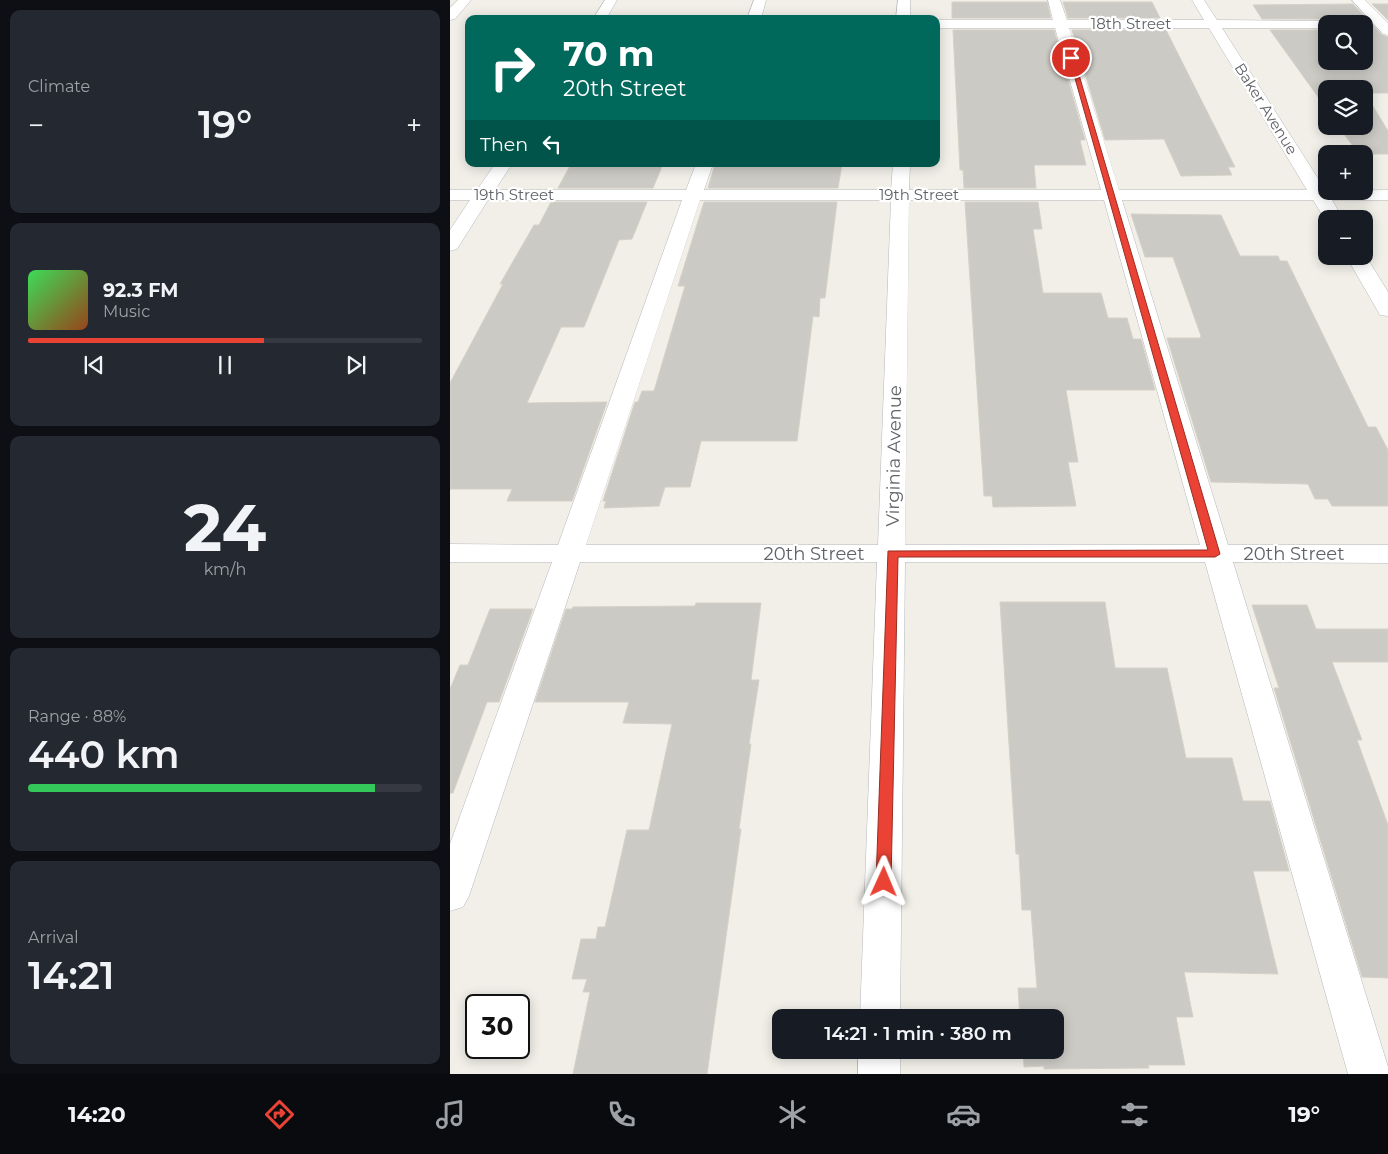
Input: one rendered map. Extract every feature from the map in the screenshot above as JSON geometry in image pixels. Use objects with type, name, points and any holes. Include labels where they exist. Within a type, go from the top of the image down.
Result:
[{"type":"street","points":[[453,21],[465,0]]},
{"type":"street","points":[[602,15],[611,0]]},
{"type":"street","points":[[755,15],[760,0]]},
{"type":"street","points":[[903,15],[904,0]]},
{"type":"street","name":"Baker Avenue","points":[[1198,0],[1318,192]]},
{"type":"street","points":[[1358,0],[1386,26]]},
{"type":"street","points":[[1057,12],[1109,195],[1369,1074]]},
{"type":"street","name":"18th Street","points":[[940,24],[1057,12],[1212,24],[1318,24]]},
{"type":"street","points":[[1373,25],[1386,26]]},
{"type":"street","points":[[450,245],[501,167]]},
{"type":"street","points":[[450,896],[567,554],[703,167]]},
{"type":"street","name":"Virginia Avenue","points":[[880,1009],[901,167]]},
{"type":"street","name":"19th Street","points":[[450,195],[1318,195]]},
{"type":"street","name":"19th Street","points":[[1373,195],[1388,195]]},
{"type":"street","points":[[1363,265],[1381,287],[1388,310]]},
{"type":"street","name":"20th Street","points":[[450,553],[1388,554]]},
{"type":"street","points":[[878,1074],[879,1059]]},
{"type":"building","points":[[952,2],[1047,2],[1051,18],[952,18]]},
{"type":"building","points":[[1063,2],[1152,2],[1160,18],[1068,18]]},
{"type":"building","points":[[1353,4],[1363,15],[1318,15],[1318,19],[1262,19],[1253,5]]},
{"type":"building","points":[[1372,4],[1388,4],[1388,20]]},
{"type":"building","points":[[1373,25],[1382,35],[1388,37],[1388,93],[1373,93],[1373,80],[1318,80],[1318,97],[1270,30],[1318,30],[1318,70],[1373,70]]},
{"type":"building","points":[[953,30],[1054,30],[1085,140],[1080,140],[1086,165],[1034,165],[1036,188],[964,188],[963,170],[960,170]]},
{"type":"building","points":[[1072,30],[1166,30],[1235,167],[1228,167],[1232,175],[1181,176],[1164,139],[1105,140]]},
{"type":"building","points":[[1373,106],[1388,131],[1388,154],[1373,154],[1373,145],[1352,145],[1345,135],[1373,135]]},
{"type":"building","points":[[569,167],[662,167],[653,188],[558,188]]},
{"type":"building","points":[[714,167],[842,167],[838,188],[708,188]]},
{"type":"building","points":[[551,202],[647,202],[632,239],[619,240],[584,327],[561,327],[527,403],[607,402],[572,501],[507,501],[512,489],[450,489],[450,383],[503,284],[500,284],[534,225],[539,225]]},
{"type":"building","points":[[704,202],[837,202],[825,298],[820,298],[819,317],[813,316],[797,441],[701,441],[690,487],[665,487],[659,506],[604,508],[606,501],[603,501],[635,402],[638,402],[642,391],[654,391],[685,286],[678,286]]},
{"type":"building","points":[[965,202],[1038,202],[1042,229],[1033,229],[1043,293],[1101,293],[1108,318],[1127,318],[1133,339],[1141,339],[1155,390],[1066,390],[1078,462],[1068,462],[1076,506],[993,507],[992,496],[984,496]]},
{"type":"building","points":[[1131,214],[1221,215],[1240,256],[1278,256],[1280,261],[1287,261],[1368,427],[1376,427],[1388,450],[1388,506],[1332,506],[1328,499],[1315,499],[1308,484],[1211,482],[1167,338],[1200,338],[1201,336],[1173,257],[1145,257]]},
{"type":"building","points":[[1000,602],[1105,602],[1115,668],[1167,668],[1186,758],[1232,758],[1243,801],[1270,801],[1289,871],[1253,871],[1278,974],[1184,972],[1193,1017],[1176,1017],[1185,1065],[1148,1065],[1149,1068],[1044,1069],[1044,1066],[1024,1067],[1024,1059],[1064,1059],[1064,1009],[1019,1009],[1018,988],[1037,988],[1031,910],[1022,910],[1019,854],[1016,854]]},
{"type":"building","points":[[696,603],[761,603],[751,680],[759,680],[749,744],[751,744],[739,829],[741,829],[707,1074],[573,1074],[590,992],[583,992],[587,979],[572,979],[581,939],[596,939],[598,927],[605,927],[627,830],[649,830],[672,724],[623,723],[629,702],[535,702],[566,609],[572,609],[573,607],[695,606]]},
{"type":"building","points":[[1252,605],[1307,605],[1316,629],[1388,629],[1388,662],[1332,662],[1362,740],[1357,740],[1388,825],[1388,978],[1362,977],[1274,688],[1279,688]]},
{"type":"building","points":[[490,609],[533,609],[499,702],[487,702],[453,793],[450,793],[450,689],[460,665],[468,665]]},
{"type":"route","points":[[884,882],[892,554],[1215,554],[1109,195],[1071,58]]}]
